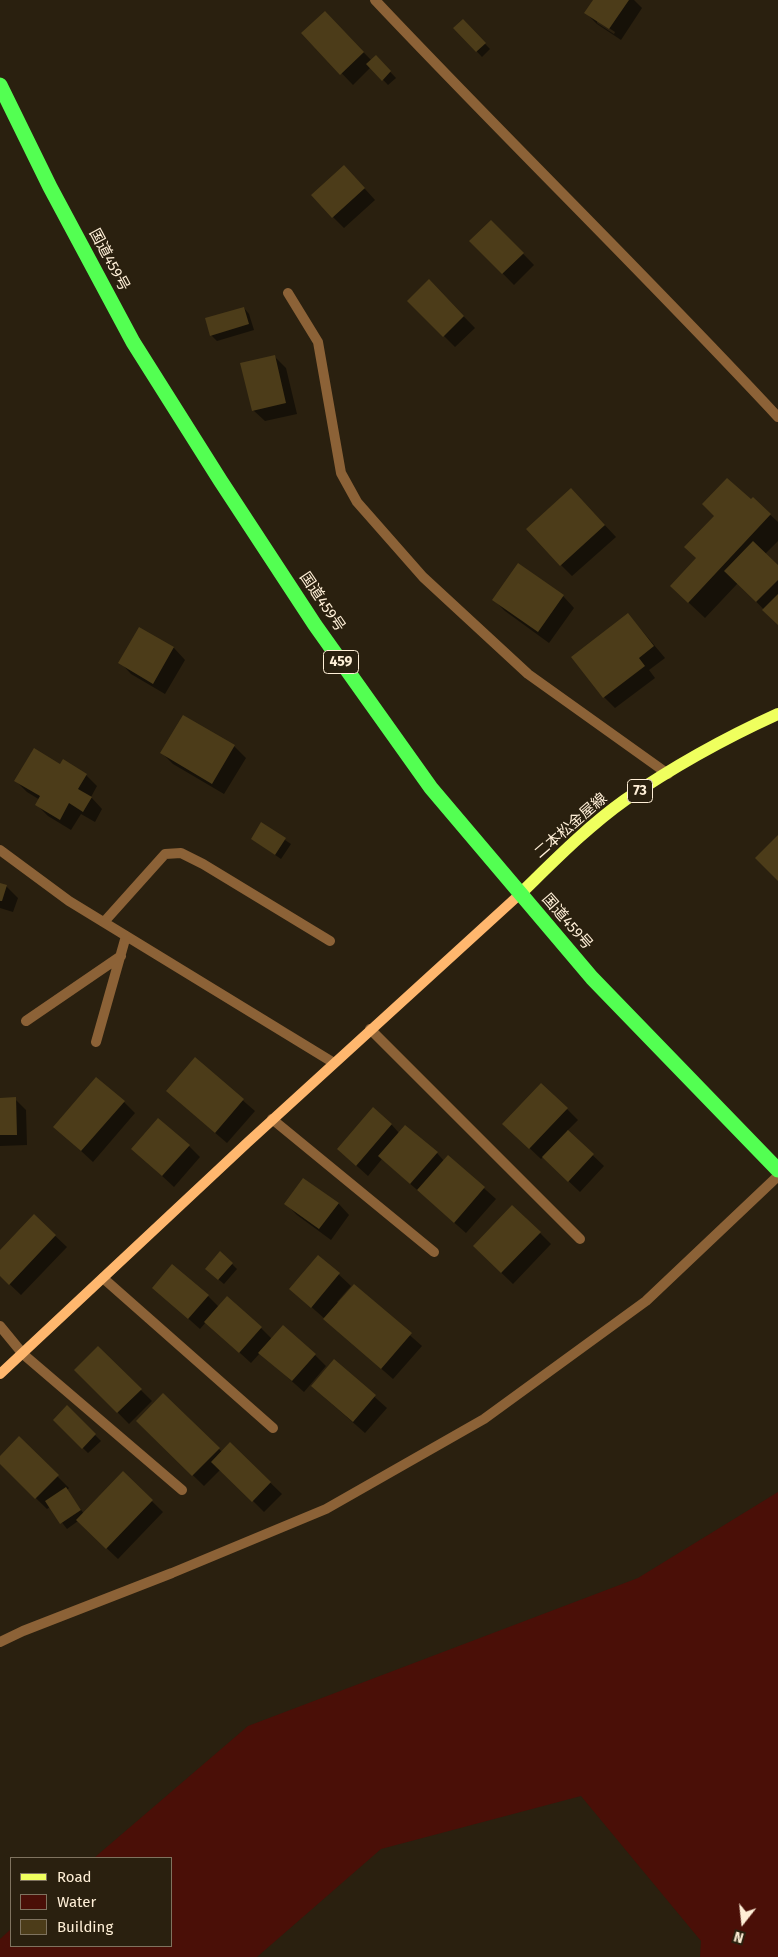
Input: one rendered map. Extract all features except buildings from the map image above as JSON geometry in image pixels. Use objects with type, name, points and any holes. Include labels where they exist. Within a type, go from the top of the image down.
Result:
[{"type":"highway","name":"国道459号","points":[[0,85],[50,187],[133,342],[315,625],[431,788],[592,978],[778,1170]]},
{"type":"main road","name":"二本松金屋線","points":[[520,894],[570,846],[618,806],[730,736],[778,714]]},
{"type":"street","points":[[375,0],[469,100],[709,342],[778,417]]},
{"type":"street","points":[[288,293],[318,342],[342,472],[357,502],[423,577],[528,674],[668,774]]},
{"type":"street","points":[[0,850],[69,901],[334,1063]]},
{"type":"street","points":[[104,922],[165,854],[181,853],[203,864],[330,941]]},
{"type":"street","points":[[0,1374],[370,1028],[520,894]]},
{"type":"street","points":[[96,1042],[126,936]]},
{"type":"street","points":[[26,1021],[120,956]]},
{"type":"street","points":[[370,1028],[580,1239]]},
{"type":"street","points":[[272,1120],[434,1252]]},
{"type":"street","points":[[0,1642],[326,1509],[484,1419],[646,1301],[778,1176]]},
{"type":"street","points":[[103,1278],[274,1428]]},
{"type":"street","points":[[0,1326],[23,1354],[182,1490]]},
{"type":"water","points":[[778,1492],[778,1957],[700,1957],[701,1941],[581,1796],[381,1849],[257,1957],[0,1957],[0,1939],[10,1930],[10,1947],[172,1947],[172,1857],[95,1857],[248,1726],[638,1578]]}]
